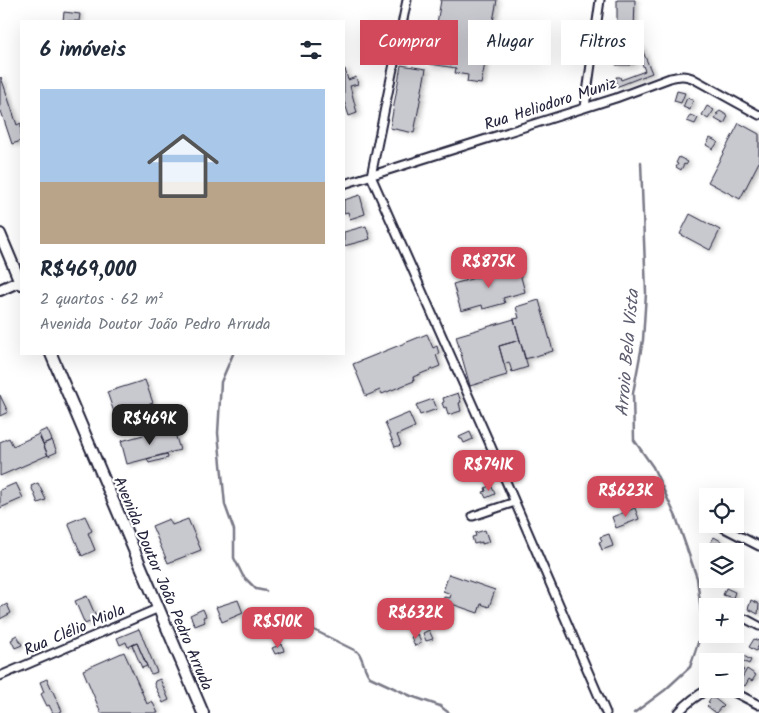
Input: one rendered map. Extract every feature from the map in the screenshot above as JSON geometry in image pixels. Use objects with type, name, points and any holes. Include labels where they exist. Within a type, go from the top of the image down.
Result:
[{"type":"main road","points":[[0,234],[20,280]]},
{"type":"main road","points":[[0,290],[20,282]]},
{"type":"main road","name":"Avenida Doutor João Pedro Arruda","points":[[51,355],[203,713]]},
{"type":"street","points":[[406,0],[371,176],[606,713]]},
{"type":"street","points":[[585,107],[600,0]]},
{"type":"street","name":"Rua Heliodoro Muniz","points":[[345,184],[622,96],[678,76],[686,76],[759,115]]},
{"type":"street","points":[[472,516],[515,502]]},
{"type":"street","points":[[734,533],[759,546]]},
{"type":"street","name":"Rua Clélio Miola","points":[[0,676],[159,608]]},
{"type":"street","points":[[746,619],[759,626]]},
{"type":"street","points":[[678,713],[699,695]]},
{"type":"street","points":[[744,697],[759,705]]},
{"type":"building","points":[[441,0],[497,0],[493,20],[468,20],[468,65],[485,65],[481,84],[467,82],[468,75],[455,73],[456,68],[436,65],[458,65],[458,20],[438,20]]},
{"type":"building","points":[[617,0],[635,0],[634,20],[617,20]]},
{"type":"building","points":[[64,12],[80,14],[79,20],[63,20]]},
{"type":"building","points":[[644,54],[652,73],[616,87],[616,77],[620,77],[621,80],[645,71],[643,65]]},
{"type":"building","points":[[401,65],[426,69],[414,133],[390,128]]},
{"type":"building","points":[[345,69],[348,80],[356,77],[358,84],[350,86],[357,113],[349,116],[345,104]]},
{"type":"building","points":[[0,78],[17,125],[20,124],[20,141],[12,144],[0,108]]},
{"type":"building","points":[[677,91],[685,93],[681,103],[674,101]]},
{"type":"building","points":[[687,98],[693,100],[690,110],[683,107]]},
{"type":"building","points":[[707,106],[714,110],[708,119],[702,115]]},
{"type":"building","points":[[720,111],[728,116],[724,124],[715,119],[718,114],[716,114]]},
{"type":"building","points":[[690,115],[698,118],[695,124],[687,121]]},
{"type":"building","points":[[739,123],[759,134],[759,162],[740,199],[708,182]]},
{"type":"building","points":[[710,138],[718,142],[713,149],[706,145]]},
{"type":"building","points":[[679,157],[688,162],[686,165],[684,164],[681,170],[676,167]]},
{"type":"building","points":[[360,195],[365,214],[350,219],[348,212],[345,213],[345,200]]},
{"type":"building","points":[[690,214],[720,230],[710,250],[680,234]]},
{"type":"building","points":[[366,226],[370,239],[345,246],[345,232]]},
{"type":"building","points":[[518,266],[525,292],[503,298],[505,303],[483,309],[482,305],[461,311],[453,284]]},
{"type":"building","points":[[539,300],[553,351],[525,359],[514,319],[519,318],[516,307]]},
{"type":"building","points":[[514,319],[520,340],[499,346],[507,375],[470,386],[456,336]]},
{"type":"building","points":[[427,334],[433,348],[437,346],[439,354],[436,355],[440,366],[413,377],[414,381],[382,394],[380,390],[366,396],[353,364]]},
{"type":"building","points":[[520,340],[528,367],[512,372],[509,362],[504,364],[499,346]]},
{"type":"building","points":[[145,380],[153,403],[142,407],[143,409],[116,418],[107,392]]},
{"type":"building","points":[[458,393],[461,411],[448,415],[446,407],[444,408],[442,403],[444,402],[443,398]]},
{"type":"building","points":[[0,395],[8,412],[0,416]]},
{"type":"building","points":[[433,399],[437,409],[420,415],[416,405]]},
{"type":"building","points":[[409,413],[415,427],[397,435],[401,445],[395,447],[385,423]]},
{"type":"building","points":[[173,427],[180,450],[127,464],[121,441]]},
{"type":"building","points":[[47,429],[52,440],[43,444],[38,433]]},
{"type":"building","points":[[470,432],[473,439],[464,443],[459,437]]},
{"type":"building","points":[[39,434],[48,455],[0,476],[0,442],[9,438],[13,446]]},
{"type":"building","points":[[52,440],[57,452],[48,456],[43,444]]},
{"type":"building","points":[[167,454],[168,458],[149,463],[147,459]]},
{"type":"building","points":[[479,465],[484,477],[478,479],[477,475],[474,476],[472,469],[475,468],[474,466]]},
{"type":"building","points":[[16,483],[23,498],[0,508],[0,490]]},
{"type":"building","points":[[38,483],[46,500],[38,503],[31,486]]},
{"type":"building","points":[[491,485],[495,494],[486,498],[483,492],[486,491],[485,488]]},
{"type":"building","points":[[635,508],[639,519],[616,528],[612,517]]},
{"type":"building","points":[[85,516],[92,531],[88,533],[95,550],[82,556],[68,523]]},
{"type":"building","points":[[169,519],[172,525],[188,519],[201,550],[168,563],[152,526]]},
{"type":"building","points":[[485,530],[489,542],[474,544],[472,537],[476,536],[475,533]]},
{"type":"building","points":[[609,534],[613,546],[602,550],[599,542],[602,541],[600,537]]},
{"type":"building","points":[[714,537],[721,541],[720,543],[710,543]]},
{"type":"building","points":[[449,574],[495,590],[489,607],[481,604],[478,613],[443,601],[444,597],[450,598],[451,594],[443,591]]},
{"type":"building","points":[[726,588],[735,592],[733,598],[723,595]]},
{"type":"building","points":[[87,596],[97,619],[85,624],[75,601]]},
{"type":"building","points":[[238,600],[243,613],[222,622],[216,607]]},
{"type":"building","points":[[751,600],[759,604],[758,614],[748,609]]},
{"type":"building","points":[[7,604],[11,613],[0,619],[0,608]]},
{"type":"building","points":[[203,609],[206,616],[203,617],[205,622],[195,626],[190,615]]},
{"type":"building","points":[[139,629],[157,672],[152,674],[137,643],[128,647],[126,642],[120,645],[117,638]]},
{"type":"building","points":[[429,630],[433,639],[426,641],[423,633]]},
{"type":"building","points":[[418,634],[421,643],[415,646],[411,637]]},
{"type":"building","points":[[17,635],[22,645],[15,648],[11,640]]},
{"type":"building","points":[[754,639],[759,641],[756,651],[749,647]]},
{"type":"building","points":[[137,643],[147,666],[142,668],[132,645]]},
{"type":"building","points":[[282,644],[284,651],[275,654],[272,648]]},
{"type":"building","points":[[124,652],[147,704],[152,701],[158,713],[101,713],[83,670]]},
{"type":"building","points":[[744,656],[751,660],[749,664],[744,662]]},
{"type":"building","points":[[747,669],[756,675],[752,681],[749,679],[745,686],[744,674]]},
{"type":"building","points":[[47,679],[62,711],[57,713],[53,713],[49,705],[47,706],[41,694],[44,692],[40,682]]},
{"type":"building","points":[[160,679],[169,700],[163,703],[154,684],[155,681]]},
{"type":"building","points":[[711,698],[714,698],[724,706],[716,713],[707,706],[710,703],[708,702]]},
{"type":"waterway","name":"Arroio Bela Vista","points":[[634,713],[665,690],[690,667],[703,628],[697,578],[676,517],[653,467],[634,440],[633,393],[643,340],[646,293],[641,162]]},
{"type":"waterway","points":[[233,355],[221,382],[218,433],[225,505],[234,530],[234,558],[243,576],[256,589],[266,591]]},
{"type":"waterway","points":[[289,617],[298,624],[308,627],[358,652],[370,677],[411,696],[440,706],[449,713]]}]
